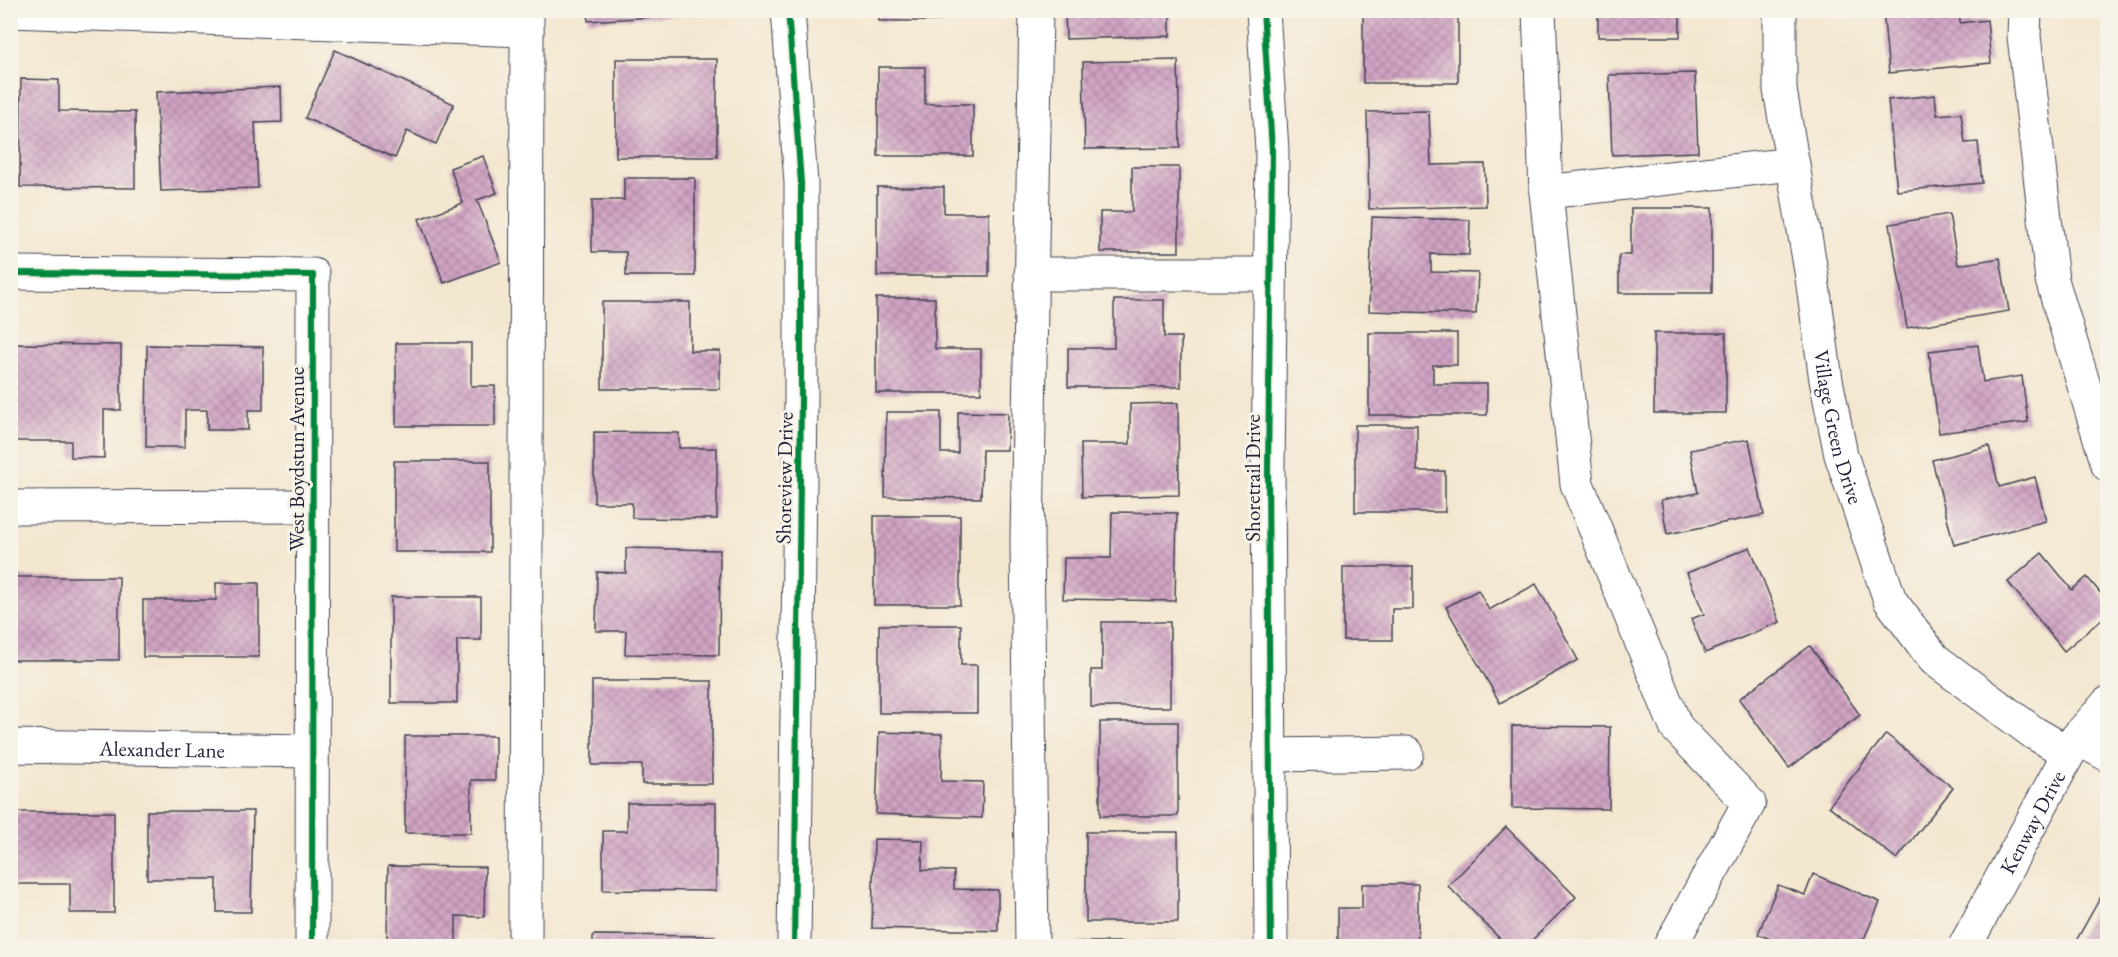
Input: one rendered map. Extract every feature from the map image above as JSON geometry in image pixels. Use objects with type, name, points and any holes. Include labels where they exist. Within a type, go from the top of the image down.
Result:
[{"type":"street","name":"Shoreview Drive","points":[[788,10],[801,183],[801,400],[794,946]]},
{"type":"street","points":[[1032,946],[1028,552],[1036,10]]},
{"type":"street","name":"Shoretrail Drive","points":[[1263,10],[1272,150],[1268,469],[1271,946]]},
{"type":"street","points":[[1539,10],[1546,192],[1577,484],[1676,727],[1749,803],[1670,946]]},
{"type":"street","name":"Village Green Drive","points":[[1780,10],[1780,90],[1826,380],[1841,455],[1890,600],[1934,659],[2034,733],[2108,755]]},
{"type":"street","points":[[2025,10],[2024,36],[2052,280],[2108,465]]},
{"type":"street","points":[[10,11],[527,20],[525,946]]},
{"type":"street","points":[[1546,192],[1793,164]]},
{"type":"street","name":"West Boydstun Avenue","points":[[10,273],[313,275],[312,946]]},
{"type":"street","points":[[1031,274],[1270,274]]},
{"type":"street","points":[[10,507],[312,506]]},
{"type":"street","name":"Kenway Drive","points":[[1965,946],[2073,746],[2108,703]]},
{"type":"street","name":"Alexander Lane","points":[[10,746],[312,751]]},
{"type":"street","points":[[1270,755],[1407,753]]},
{"type":"building","points":[[588,10],[703,10],[704,14],[588,21]]},
{"type":"building","points":[[879,10],[940,10],[940,21],[879,21]]},
{"type":"building","points":[[1065,10],[1170,10],[1170,36],[1066,39]]},
{"type":"building","points":[[1363,10],[1458,10],[1458,83],[1363,83]]},
{"type":"building","points":[[1598,10],[1680,10],[1680,37],[1598,37]]},
{"type":"building","points":[[1883,10],[1959,10],[1960,23],[1987,20],[1991,63],[1889,73]]},
{"type":"building","points":[[335,50],[454,104],[436,144],[407,131],[395,158],[305,118]]},
{"type":"building","points":[[616,59],[717,59],[717,157],[616,157]]},
{"type":"building","points":[[1178,60],[1180,148],[1085,149],[1083,62]]},
{"type":"building","points":[[878,67],[925,67],[925,104],[973,104],[973,156],[878,156]]},
{"type":"building","points":[[1695,73],[1698,152],[1612,155],[1609,75]]},
{"type":"building","points":[[21,79],[59,80],[59,111],[135,112],[135,188],[20,187]]},
{"type":"building","points":[[281,87],[282,122],[255,123],[258,188],[161,191],[156,92]]},
{"type":"building","points":[[1935,95],[1937,115],[1961,113],[1965,143],[1978,142],[1982,183],[1897,191],[1888,100]]},
{"type":"building","points":[[1429,111],[1431,165],[1485,164],[1486,206],[1369,209],[1367,112]]},
{"type":"building","points":[[483,156],[497,193],[477,200],[501,262],[444,283],[419,219],[463,203],[450,168]]},
{"type":"building","points":[[1132,167],[1179,167],[1179,252],[1100,252],[1100,212],[1132,212]]},
{"type":"building","points":[[624,178],[695,178],[695,276],[626,276],[626,252],[592,252],[592,200],[624,200]]},
{"type":"building","points":[[877,187],[944,187],[944,213],[989,213],[989,276],[877,276]]},
{"type":"building","points":[[1631,208],[1712,208],[1712,293],[1619,293],[1619,255],[1631,255]]},
{"type":"building","points":[[1949,214],[1958,265],[2000,258],[2009,311],[1907,328],[1890,224]]},
{"type":"building","points":[[1372,217],[1470,220],[1469,255],[1431,254],[1431,272],[1478,273],[1476,314],[1369,311]]},
{"type":"building","points":[[876,298],[935,298],[935,349],[981,349],[981,393],[876,393]]},
{"type":"building","points":[[1114,300],[1164,300],[1164,337],[1181,337],[1181,387],[1068,387],[1068,348],[1114,348]]},
{"type":"building","points":[[602,302],[690,302],[690,351],[720,351],[720,389],[602,389]]},
{"type":"building","points":[[1369,333],[1457,333],[1457,365],[1433,365],[1433,384],[1487,384],[1487,415],[1369,415]]},
{"type":"building","points":[[1654,333],[1726,333],[1726,413],[1654,413]]},
{"type":"building","points":[[396,343],[471,343],[471,386],[495,386],[495,426],[396,426]]},
{"type":"building","points":[[10,344],[121,345],[121,410],[104,410],[104,458],[71,457],[71,441],[10,441]]},
{"type":"building","points":[[147,345],[263,347],[263,410],[248,410],[248,430],[207,430],[207,410],[185,410],[185,447],[146,447]]},
{"type":"building","points":[[1978,345],[1983,382],[2022,376],[2028,422],[1939,433],[1929,351]]},
{"type":"building","points":[[1178,403],[1179,495],[1082,497],[1081,444],[1130,444],[1130,404]]},
{"type":"building","points":[[886,412],[941,412],[941,453],[958,453],[958,412],[1008,413],[1007,450],[982,450],[981,498],[885,497]]},
{"type":"building","points":[[1355,425],[1417,425],[1417,471],[1445,471],[1445,512],[1355,512]]},
{"type":"building","points":[[594,432],[679,433],[679,448],[717,448],[717,519],[632,518],[632,503],[594,503]]},
{"type":"building","points":[[1749,439],[1764,515],[1667,534],[1661,500],[1698,493],[1690,450]]},
{"type":"building","points":[[1989,446],[1999,487],[2035,477],[2046,521],[1954,545],[1932,460]]},
{"type":"building","points":[[394,461],[490,461],[490,552],[394,552]]},
{"type":"building","points":[[1112,512],[1177,513],[1175,601],[1063,599],[1064,558],[1111,558]]},
{"type":"building","points":[[874,516],[960,516],[960,605],[874,605]]},
{"type":"building","points":[[1750,547],[1780,622],[1705,653],[1691,619],[1704,614],[1687,573]]},
{"type":"building","points":[[626,548],[720,550],[719,655],[625,654],[626,631],[596,631],[597,572],[626,573]]},
{"type":"building","points":[[2042,553],[2072,590],[2087,577],[2108,602],[2108,614],[2064,651],[2008,582]]},
{"type":"building","points":[[1343,567],[1413,567],[1413,609],[1392,609],[1392,640],[1343,640]]},
{"type":"building","points":[[10,577],[119,577],[119,660],[10,660]]},
{"type":"building","points":[[216,583],[259,583],[259,657],[143,657],[143,600],[216,600]]},
{"type":"building","points":[[1536,584],[1578,660],[1500,703],[1446,607],[1478,590],[1489,610]]},
{"type":"building","points":[[391,597],[481,597],[481,640],[457,640],[457,703],[391,703]]},
{"type":"building","points":[[1102,622],[1170,622],[1170,707],[1091,707],[1091,670],[1102,670]]},
{"type":"building","points":[[879,625],[961,625],[961,665],[977,665],[977,713],[879,713]]},
{"type":"building","points":[[1810,646],[1860,715],[1789,768],[1739,699]]},
{"type":"building","points":[[592,681],[712,681],[712,784],[642,784],[642,765],[592,765]]},
{"type":"building","points":[[1100,722],[1178,722],[1178,816],[1100,816]]},
{"type":"building","points":[[1512,726],[1610,727],[1609,809],[1512,808]]},
{"type":"building","points":[[879,732],[942,734],[941,781],[983,782],[982,818],[876,814]]},
{"type":"building","points":[[1886,734],[1953,788],[1897,859],[1829,806]]},
{"type":"building","points":[[405,736],[495,736],[495,780],[471,780],[471,833],[405,833]]},
{"type":"building","points":[[627,803],[716,803],[716,891],[603,890],[603,831],[627,831]]},
{"type":"building","points":[[147,811],[253,811],[251,912],[217,912],[217,879],[147,879]]},
{"type":"building","points":[[10,812],[114,812],[114,913],[70,913],[70,884],[10,884]]},
{"type":"building","points":[[1506,827],[1576,897],[1526,946],[1507,946],[1448,886]]},
{"type":"building","points":[[1086,832],[1178,832],[1178,922],[1086,922]]},
{"type":"building","points":[[874,839],[923,840],[922,870],[954,871],[954,889],[998,890],[998,931],[872,928]]},
{"type":"building","points":[[388,866],[485,867],[484,917],[456,916],[456,946],[387,946]]},
{"type":"building","points":[[1813,874],[1880,902],[1861,946],[1787,946],[1758,934],[1778,885],[1805,895]]},
{"type":"building","points":[[1362,884],[1418,884],[1418,946],[1338,946],[1338,908],[1362,908]]},
{"type":"building","points":[[2108,884],[2108,946],[2085,946],[2076,941]]},
{"type":"building","points":[[593,935],[714,936],[713,946],[593,946]]},
{"type":"building","points":[[1079,942],[1175,942],[1175,946],[1079,946]]},
{"type":"building","points":[[870,944],[931,944],[931,946],[870,946]]},
{"type":"cycle path","points":[[788,10],[801,183],[801,400],[794,946]]},
{"type":"cycle path","points":[[1263,10],[1272,150],[1268,469],[1271,946]]},
{"type":"cycle path","points":[[10,273],[313,275],[312,946]]}]
